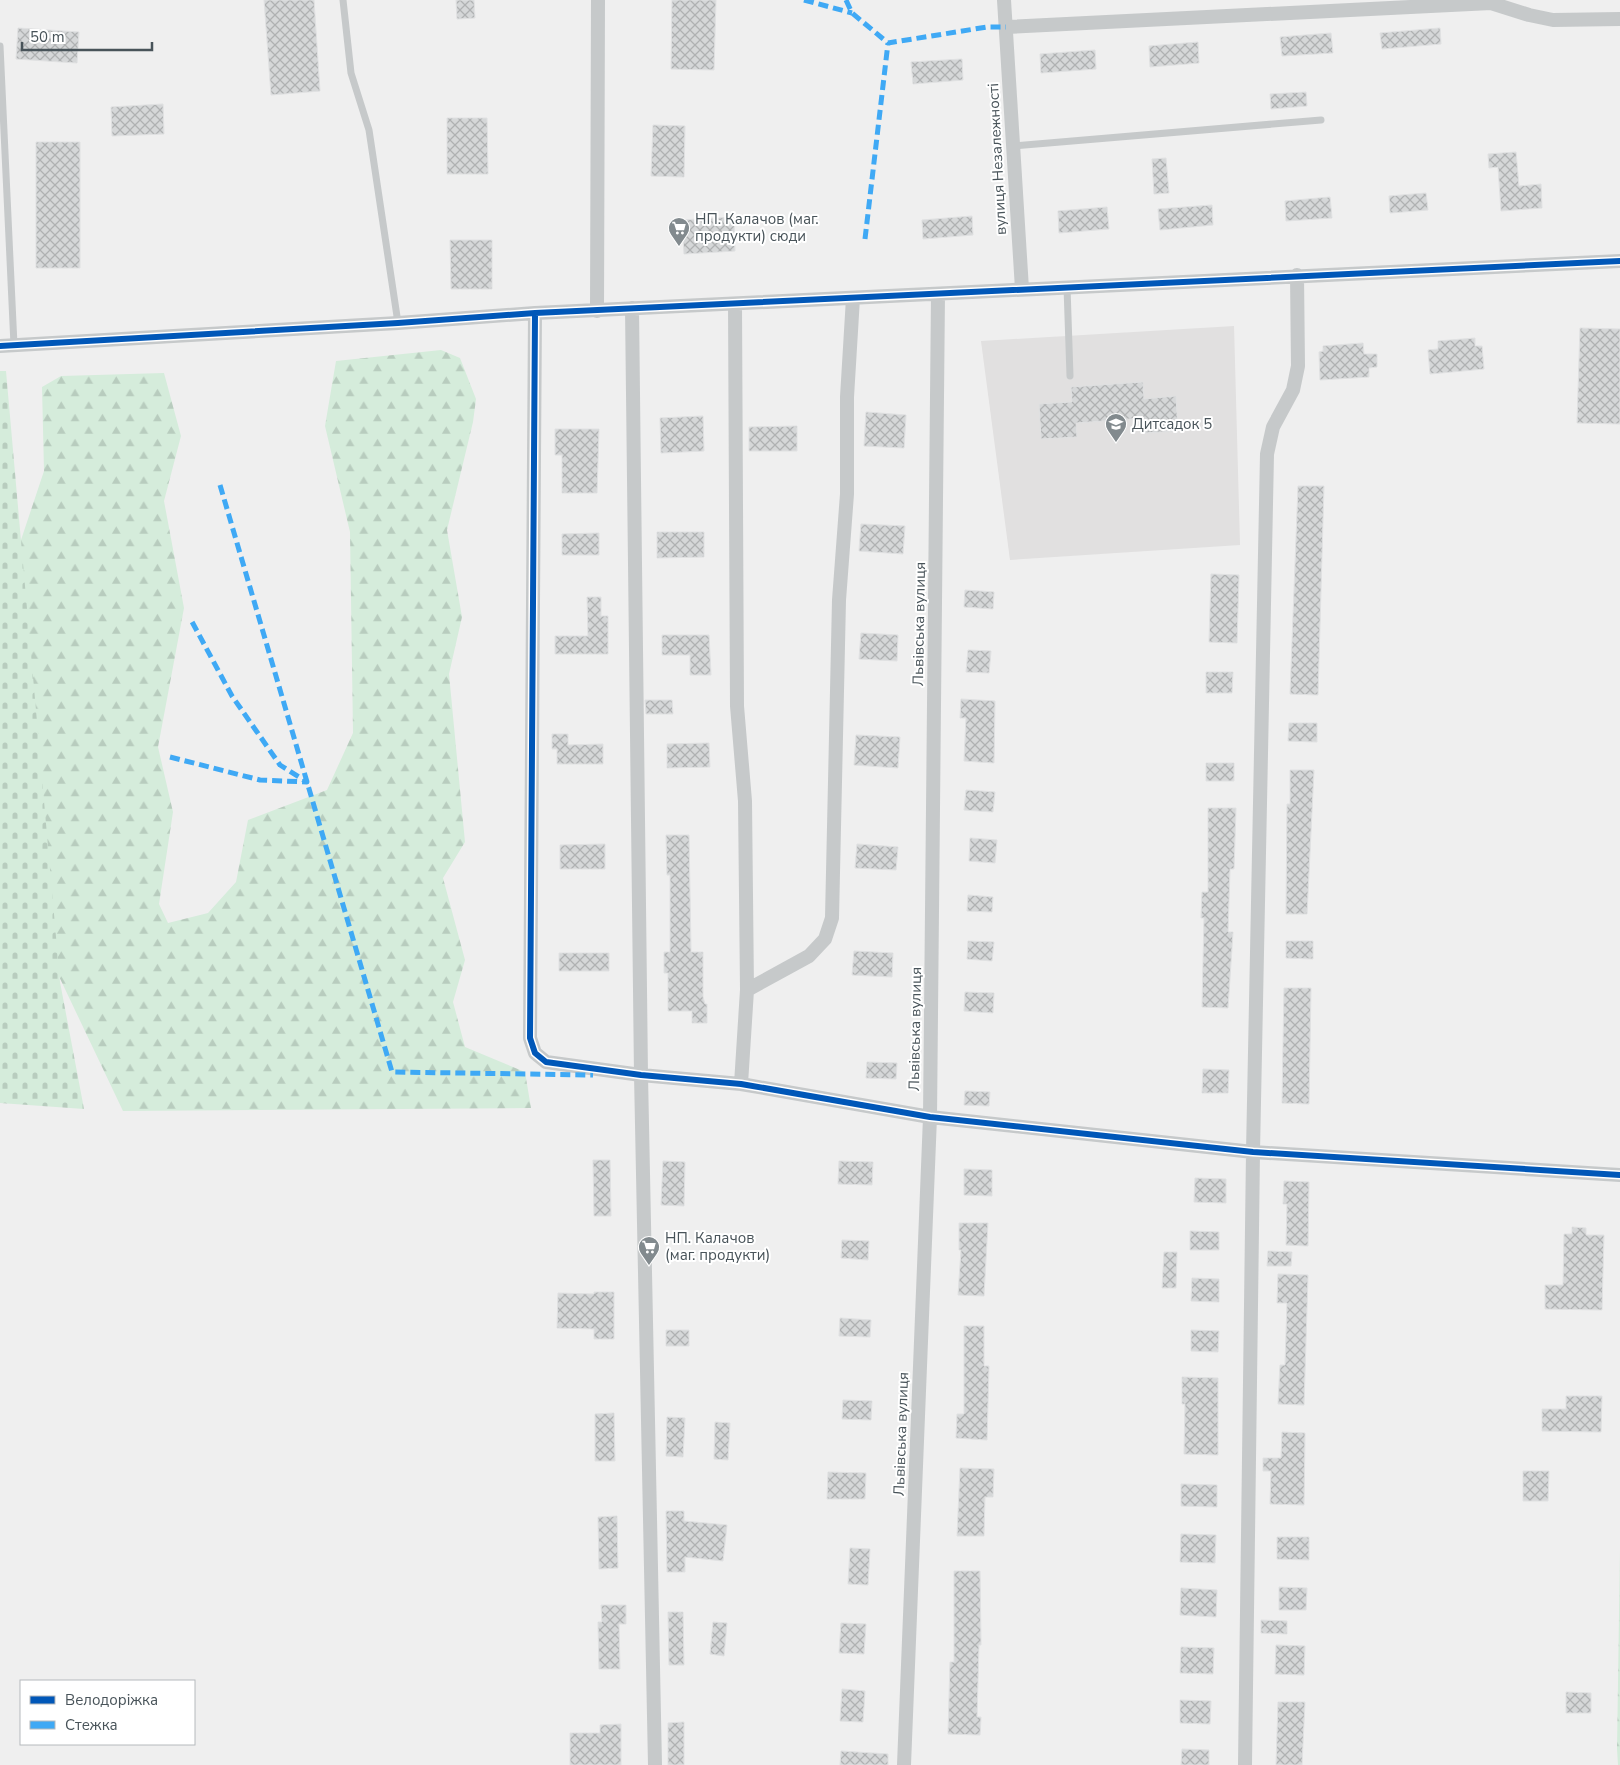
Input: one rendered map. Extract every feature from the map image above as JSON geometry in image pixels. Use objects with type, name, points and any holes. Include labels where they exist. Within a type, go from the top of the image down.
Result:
[{"type":"street","points":[[597,311],[598,0]]},
{"type":"street","name":"вулиця Незалежності","points":[[1004,0],[1022,289]]},
{"type":"street","points":[[1006,27],[1491,3],[1513,4],[1553,20],[1620,19]]},
{"type":"street","points":[[7,346],[535,313],[1620,261]]},
{"type":"street","points":[[1245,1765],[1253,1152],[1267,454],[1273,427],[1294,390],[1298,366],[1297,275]]},
{"type":"street","name":"Львівська вулиця","points":[[904,1765],[930,1117],[938,294]]},
{"type":"street","points":[[747,990],[809,956],[824,939],[832,918],[839,600],[848,494],[847,396],[854,298]]},
{"type":"street","points":[[735,304],[737,706],[745,801],[747,990],[741,1084]]},
{"type":"street","points":[[632,308],[641,1075],[655,1765]]},
{"type":"street","points":[[535,313],[535,544],[530,835],[530,1038],[535,1053],[546,1062],[641,1075],[741,1084],[930,1117],[1253,1152],[1620,1175]]},
{"type":"lane","points":[[343,0],[351,73],[369,130],[398,323]]},
{"type":"lane","points":[[0,46],[7,346]]},
{"type":"lane","points":[[1012,146],[1321,120]]},
{"type":"lane","points":[[1067,287],[1070,376]]},
{"type":"shaded area","name":"Дитсадок 5","points":[[1234,326],[1240,545],[1010,560],[981,341]]},
{"type":"green space","points":[[441,350],[460,358],[476,399],[473,422],[447,530],[462,617],[449,674],[465,842],[443,878],[465,960],[453,1002],[465,1047],[525,1072],[531,1108],[123,1111],[45,947],[12,567],[44,471],[42,387],[61,376],[164,373],[181,436],[164,501],[184,608],[158,747],[173,812],[159,904],[168,923],[208,913],[236,882],[248,820],[327,790],[353,733],[350,532],[325,426],[336,361]]},
{"type":"green space","points":[[0,371],[6,371],[60,982],[84,1109],[0,1103]]},
{"type":"green space","points":[[1620,1549],[1620,1765],[1618,1765],[1617,1749]]},
{"type":"building","points":[[264,0],[314,0],[320,91],[271,95]]},
{"type":"building","points":[[456,0],[474,0],[475,18],[457,19]]},
{"type":"building","points":[[672,0],[716,0],[714,70],[671,69]]},
{"type":"building","points":[[18,28],[79,32],[77,63],[16,59]]},
{"type":"building","points":[[1440,28],[1441,44],[1382,49],[1380,33]]},
{"type":"building","points":[[1331,33],[1333,53],[1282,56],[1280,37]]},
{"type":"building","points":[[1198,42],[1199,63],[1150,67],[1149,46]]},
{"type":"building","points":[[1095,50],[1096,69],[1041,73],[1040,54]]},
{"type":"building","points":[[962,59],[963,80],[913,84],[911,62]]},
{"type":"building","points":[[1306,92],[1307,106],[1271,109],[1270,94]]},
{"type":"building","points":[[163,104],[164,134],[112,136],[111,107]]},
{"type":"building","points":[[447,118],[487,118],[488,174],[447,174]]},
{"type":"building","points":[[653,125],[685,126],[684,177],[651,176]]},
{"type":"building","points":[[36,142],[80,142],[80,268],[36,268]]},
{"type":"building","points":[[1516,152],[1519,186],[1541,184],[1542,208],[1501,211],[1498,167],[1489,168],[1488,154]]},
{"type":"building","points":[[1166,158],[1169,193],[1154,194],[1152,159]]},
{"type":"building","points":[[1426,193],[1428,210],[1390,213],[1389,196]]},
{"type":"building","points":[[1330,197],[1332,218],[1286,221],[1285,201]]},
{"type":"building","points":[[1212,205],[1213,225],[1160,230],[1158,209]]},
{"type":"building","points":[[1107,207],[1109,229],[1059,233],[1058,211]]},
{"type":"building","points":[[972,216],[973,235],[923,239],[922,220]]},
{"type":"building","points":[[734,217],[735,251],[684,254],[682,220]]},
{"type":"building","points":[[450,240],[492,240],[492,289],[451,289]]},
{"type":"building","points":[[1580,328],[1620,329],[1620,424],[1577,423]]},
{"type":"building","points":[[1475,338],[1475,346],[1482,346],[1484,369],[1430,374],[1428,350],[1438,349],[1438,341]]},
{"type":"building","points":[[1363,343],[1364,354],[1377,354],[1377,367],[1369,368],[1369,377],[1320,380],[1319,352],[1323,351],[1323,346]]},
{"type":"building","points":[[1143,382],[1144,399],[1176,396],[1178,431],[1144,433],[1143,418],[1076,423],[1077,437],[1041,439],[1039,404],[1072,402],[1071,387]]},
{"type":"building","points":[[866,412],[906,415],[904,448],[864,446]]},
{"type":"building","points":[[703,416],[704,451],[661,453],[660,418]]},
{"type":"building","points":[[797,426],[797,451],[749,451],[749,427]]},
{"type":"building","points":[[555,429],[599,429],[597,493],[562,493],[562,455],[555,455]]},
{"type":"building","points":[[1298,486],[1324,486],[1318,695],[1290,694]]},
{"type":"building","points":[[861,524],[905,526],[903,554],[859,551]]},
{"type":"building","points":[[657,532],[704,532],[704,557],[657,558]]},
{"type":"building","points":[[599,533],[599,555],[562,555],[562,534]]},
{"type":"building","points":[[1211,574],[1239,575],[1237,643],[1209,642]]},
{"type":"building","points":[[965,590],[994,592],[993,609],[964,607]]},
{"type":"building","points":[[587,597],[601,597],[601,616],[608,616],[608,654],[555,654],[555,636],[588,636]]},
{"type":"building","points":[[861,633],[898,635],[897,661],[859,659]]},
{"type":"building","points":[[662,635],[709,635],[711,675],[690,675],[690,655],[662,655]]},
{"type":"building","points":[[968,650],[991,651],[989,673],[966,672]]},
{"type":"building","points":[[1206,672],[1233,672],[1232,693],[1206,693]]},
{"type":"building","points":[[961,699],[995,701],[994,763],[964,761],[966,718],[960,718]]},
{"type":"building","points":[[645,700],[672,700],[673,714],[646,714]]},
{"type":"building","points":[[1289,723],[1317,723],[1317,742],[1288,741]]},
{"type":"building","points":[[552,734],[568,734],[568,745],[603,744],[603,764],[557,764],[557,749],[552,749]]},
{"type":"building","points":[[856,735],[900,737],[898,768],[854,765]]},
{"type":"building","points":[[709,743],[710,767],[667,768],[667,744]]},
{"type":"building","points":[[1206,763],[1234,763],[1234,781],[1206,781]]},
{"type":"building","points":[[1290,770],[1314,770],[1307,914],[1286,914],[1287,804],[1290,804]]},
{"type":"building","points":[[966,790],[995,792],[993,812],[964,810]]},
{"type":"building","points":[[1208,808],[1236,808],[1234,869],[1230,869],[1228,932],[1233,932],[1228,1008],[1202,1007],[1204,918],[1201,918],[1202,892],[1208,892]]},
{"type":"building","points":[[666,835],[689,835],[691,952],[703,952],[703,997],[705,1004],[707,1004],[707,1023],[692,1023],[692,1011],[668,1011],[668,973],[664,973],[664,952],[670,952],[670,875],[667,875]]},
{"type":"building","points":[[970,838],[997,840],[995,863],[969,861]]},
{"type":"building","points":[[605,844],[605,869],[560,869],[560,845]]},
{"type":"building","points":[[857,844],[898,847],[896,870],[855,868]]},
{"type":"building","points":[[968,895],[993,897],[992,912],[967,911]]},
{"type":"building","points":[[968,941],[994,942],[992,961],[967,959]]},
{"type":"building","points":[[1286,941],[1313,941],[1313,959],[1286,958]]},
{"type":"building","points":[[854,951],[893,953],[892,977],[852,975]]},
{"type":"building","points":[[559,953],[609,953],[609,971],[559,971]]},
{"type":"building","points":[[1284,988],[1311,988],[1309,1104],[1282,1103]]},
{"type":"building","points":[[965,992],[994,993],[993,1013],[964,1011]]},
{"type":"building","points":[[867,1062],[897,1063],[896,1079],[866,1078]]},
{"type":"building","points":[[1203,1069],[1229,1070],[1228,1093],[1202,1093]]},
{"type":"building","points":[[965,1091],[990,1092],[989,1106],[964,1105]]},
{"type":"building","points":[[593,1160],[610,1160],[611,1216],[594,1216]]},
{"type":"building","points":[[663,1161],[685,1162],[684,1206],[661,1205]]},
{"type":"building","points":[[839,1161],[873,1162],[872,1185],[838,1184]]},
{"type":"building","points":[[964,1169],[992,1170],[992,1196],[964,1195]]},
{"type":"building","points":[[1195,1178],[1226,1179],[1226,1203],[1194,1202]]},
{"type":"building","points":[[1284,1181],[1309,1182],[1308,1246],[1286,1245],[1287,1204],[1283,1204]]},
{"type":"building","points":[[959,1223],[988,1223],[984,1296],[958,1295],[961,1250],[959,1250]]},
{"type":"building","points":[[1572,1227],[1586,1228],[1586,1235],[1604,1235],[1602,1310],[1545,1309],[1545,1285],[1563,1285],[1564,1234],[1572,1234]]},
{"type":"building","points":[[1190,1231],[1219,1232],[1219,1250],[1190,1250]]},
{"type":"building","points":[[842,1240],[869,1241],[868,1260],[841,1258]]},
{"type":"building","points":[[1268,1251],[1292,1252],[1291,1266],[1267,1266]]},
{"type":"building","points":[[1164,1252],[1177,1252],[1176,1288],[1162,1288]]},
{"type":"building","points":[[1278,1274],[1308,1275],[1304,1405],[1278,1404],[1280,1365],[1285,1365],[1287,1303],[1277,1303]]},
{"type":"building","points":[[1192,1278],[1219,1279],[1219,1302],[1191,1301]]},
{"type":"building","points":[[594,1292],[614,1292],[614,1339],[594,1339],[594,1329],[557,1328],[558,1293],[594,1294]]},
{"type":"building","points":[[840,1318],[871,1320],[870,1337],[839,1336]]},
{"type":"building","points":[[964,1326],[984,1326],[984,1366],[989,1366],[987,1440],[956,1438],[957,1414],[964,1414]]},
{"type":"building","points":[[666,1330],[689,1330],[689,1346],[666,1346]]},
{"type":"building","points":[[1191,1330],[1219,1331],[1218,1352],[1191,1351]]},
{"type":"building","points":[[1182,1377],[1218,1378],[1218,1455],[1184,1454],[1185,1404],[1182,1404]]},
{"type":"building","points":[[1566,1396],[1602,1396],[1601,1432],[1542,1431],[1542,1409],[1566,1409]]},
{"type":"building","points":[[843,1400],[872,1401],[871,1420],[842,1419]]},
{"type":"building","points":[[614,1413],[615,1461],[595,1461],[595,1414]]},
{"type":"building","points":[[667,1417],[685,1418],[683,1457],[666,1456]]},
{"type":"building","points":[[715,1422],[730,1423],[728,1460],[714,1459]]},
{"type":"building","points":[[1282,1432],[1305,1433],[1304,1505],[1270,1504],[1271,1471],[1263,1471],[1263,1458],[1281,1458]]},
{"type":"building","points":[[960,1468],[994,1469],[993,1497],[985,1497],[984,1536],[957,1536]]},
{"type":"building","points":[[1523,1471],[1549,1471],[1548,1501],[1523,1501]]},
{"type":"building","points":[[828,1472],[866,1473],[865,1499],[827,1499]]},
{"type":"building","points":[[1181,1484],[1217,1485],[1217,1507],[1181,1506]]},
{"type":"building","points":[[666,1511],[684,1511],[684,1521],[727,1525],[723,1561],[685,1557],[685,1572],[667,1572]]},
{"type":"building","points":[[617,1516],[618,1568],[599,1569],[598,1517]]},
{"type":"building","points":[[1181,1534],[1216,1535],[1215,1563],[1180,1562]]},
{"type":"building","points":[[1277,1537],[1309,1537],[1309,1560],[1277,1559]]},
{"type":"building","points":[[850,1548],[870,1549],[868,1585],[848,1584]]},
{"type":"building","points":[[954,1571],[980,1571],[981,1645],[979,1645],[977,1717],[981,1717],[980,1735],[948,1734],[950,1662],[954,1662]]},
{"type":"building","points":[[1279,1587],[1307,1588],[1306,1610],[1279,1610]]},
{"type":"building","points":[[1181,1588],[1217,1590],[1216,1617],[1180,1615]]},
{"type":"building","points":[[601,1605],[626,1605],[626,1624],[619,1624],[620,1669],[599,1669],[598,1622],[602,1622]]},
{"type":"building","points":[[668,1612],[683,1612],[684,1665],[669,1665]]},
{"type":"building","points":[[1261,1620],[1287,1621],[1287,1634],[1261,1633]]},
{"type":"building","points":[[713,1622],[727,1623],[724,1656],[710,1654]]},
{"type":"building","points":[[841,1623],[866,1624],[864,1654],[839,1653]]},
{"type":"building","points":[[1276,1645],[1305,1646],[1304,1675],[1275,1674]]},
{"type":"building","points":[[1181,1647],[1214,1648],[1213,1674],[1180,1673]]},
{"type":"building","points":[[842,1689],[865,1691],[863,1722],[840,1721]]},
{"type":"building","points":[[1566,1692],[1591,1693],[1591,1713],[1566,1713]]},
{"type":"building","points":[[1180,1700],[1211,1701],[1210,1724],[1180,1723]]},
{"type":"building","points":[[1278,1702],[1305,1702],[1302,1765],[1276,1765]]},
{"type":"building","points":[[684,1722],[684,1765],[668,1765],[668,1723]]},
{"type":"building","points":[[621,1724],[621,1765],[570,1765],[570,1733],[600,1733],[600,1725]]},
{"type":"building","points":[[1182,1749],[1209,1750],[1209,1765],[1181,1765]]},
{"type":"building","points":[[841,1751],[888,1754],[888,1765],[840,1765]]},
{"type":"marked path","points":[[804,0],[852,13]]},
{"type":"marked path","points":[[846,0],[852,13],[888,43],[987,27],[1006,27]]},
{"type":"marked path","points":[[865,239],[888,43]]},
{"type":"marked path","points":[[220,485],[392,1072],[593,1075]]},
{"type":"marked path","points":[[170,757],[260,780],[307,782],[280,765],[232,696],[190,618]]},
{"type":"cycle path","points":[[0,346],[398,323],[535,313],[1620,261]]},
{"type":"cycle path","points":[[535,313],[530,1038],[535,1053],[546,1062],[641,1075],[741,1084],[930,1117],[1253,1152],[1620,1175]]},
{"type":"place","name":"НП. Калачов (маг. продукти) сюди","points":[[679,247]]},
{"type":"place","name":"Дитсадок 5","points":[[1116,443]]},
{"type":"place","name":"НП. Калачов (маг. продукти)","points":[[649,1266]]}]
